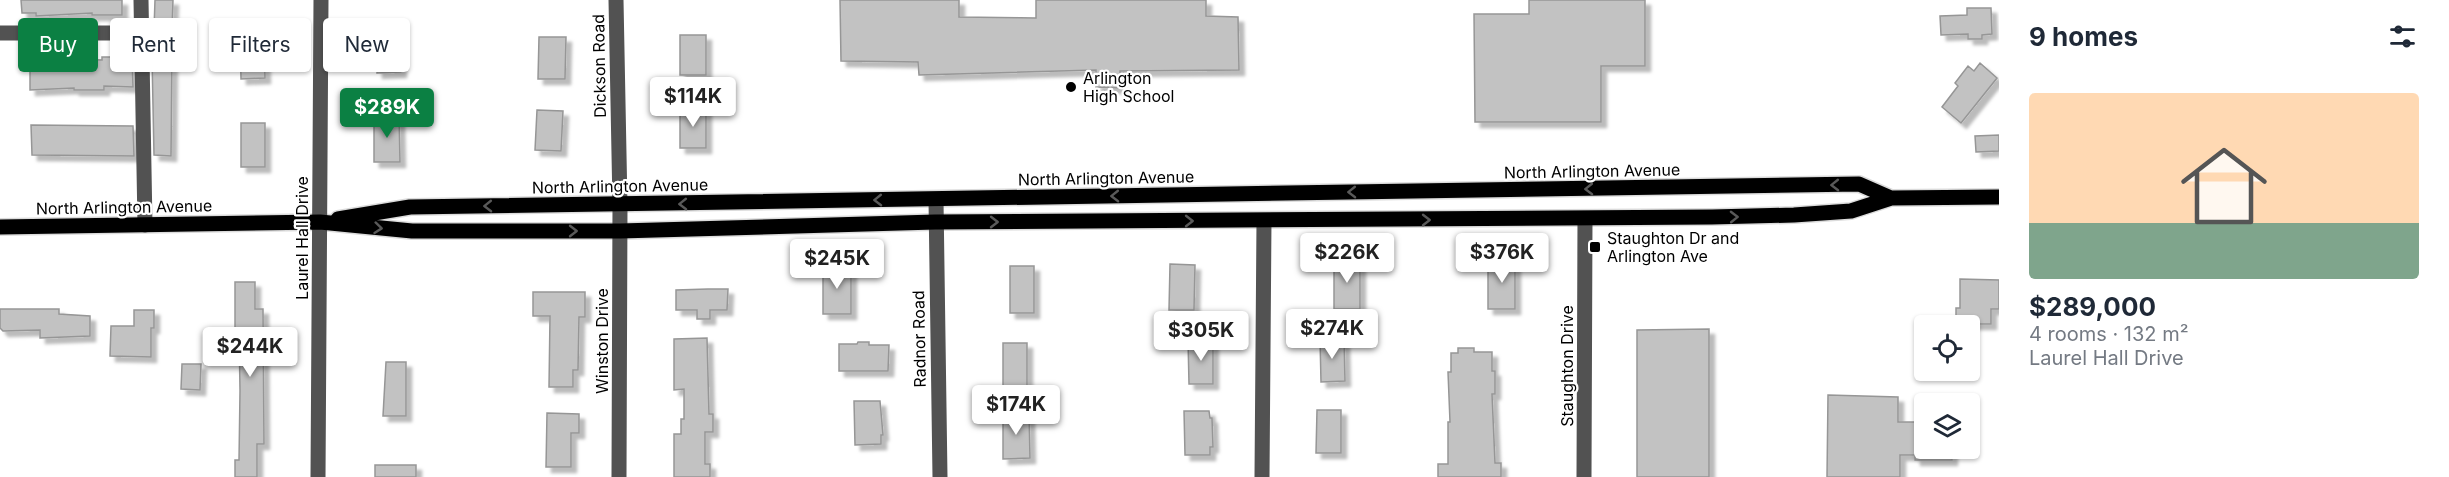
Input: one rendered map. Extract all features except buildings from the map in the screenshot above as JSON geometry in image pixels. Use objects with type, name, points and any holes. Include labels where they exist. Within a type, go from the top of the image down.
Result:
[{"type":"main road","name":"North Arlington Avenue","points":[[320,222],[410,207],[1859,184],[1891,198]]},
{"type":"main road","name":"North Arlington Avenue","points":[[0,227],[320,222],[412,231],[620,231],[935,222],[1794,216],[1851,210],[1891,198],[1999,197]]},
{"type":"street","points":[[141,0],[141,18]]},
{"type":"street","name":"Laurel Hall Drive","points":[[318,477],[321,0]]},
{"type":"street","name":"Dickson Road","points":[[616,0],[615,52],[620,204]]},
{"type":"street","points":[[0,33],[110,33]]},
{"type":"street","points":[[142,72],[145,225]]},
{"type":"street","name":"Radnor Road","points":[[936,200],[940,477]]},
{"type":"street","name":"Winston Drive","points":[[619,477],[620,204]]},
{"type":"street","name":"Staughton Drive","points":[[1584,477],[1585,219]]},
{"type":"street","points":[[1262,477],[1264,221]]},
{"type":"place","name":"Arlington High School","points":[[1071,87]]},
{"type":"place","name":"Staughton Dr and Arlington Ave","points":[[1595,247]]}]
